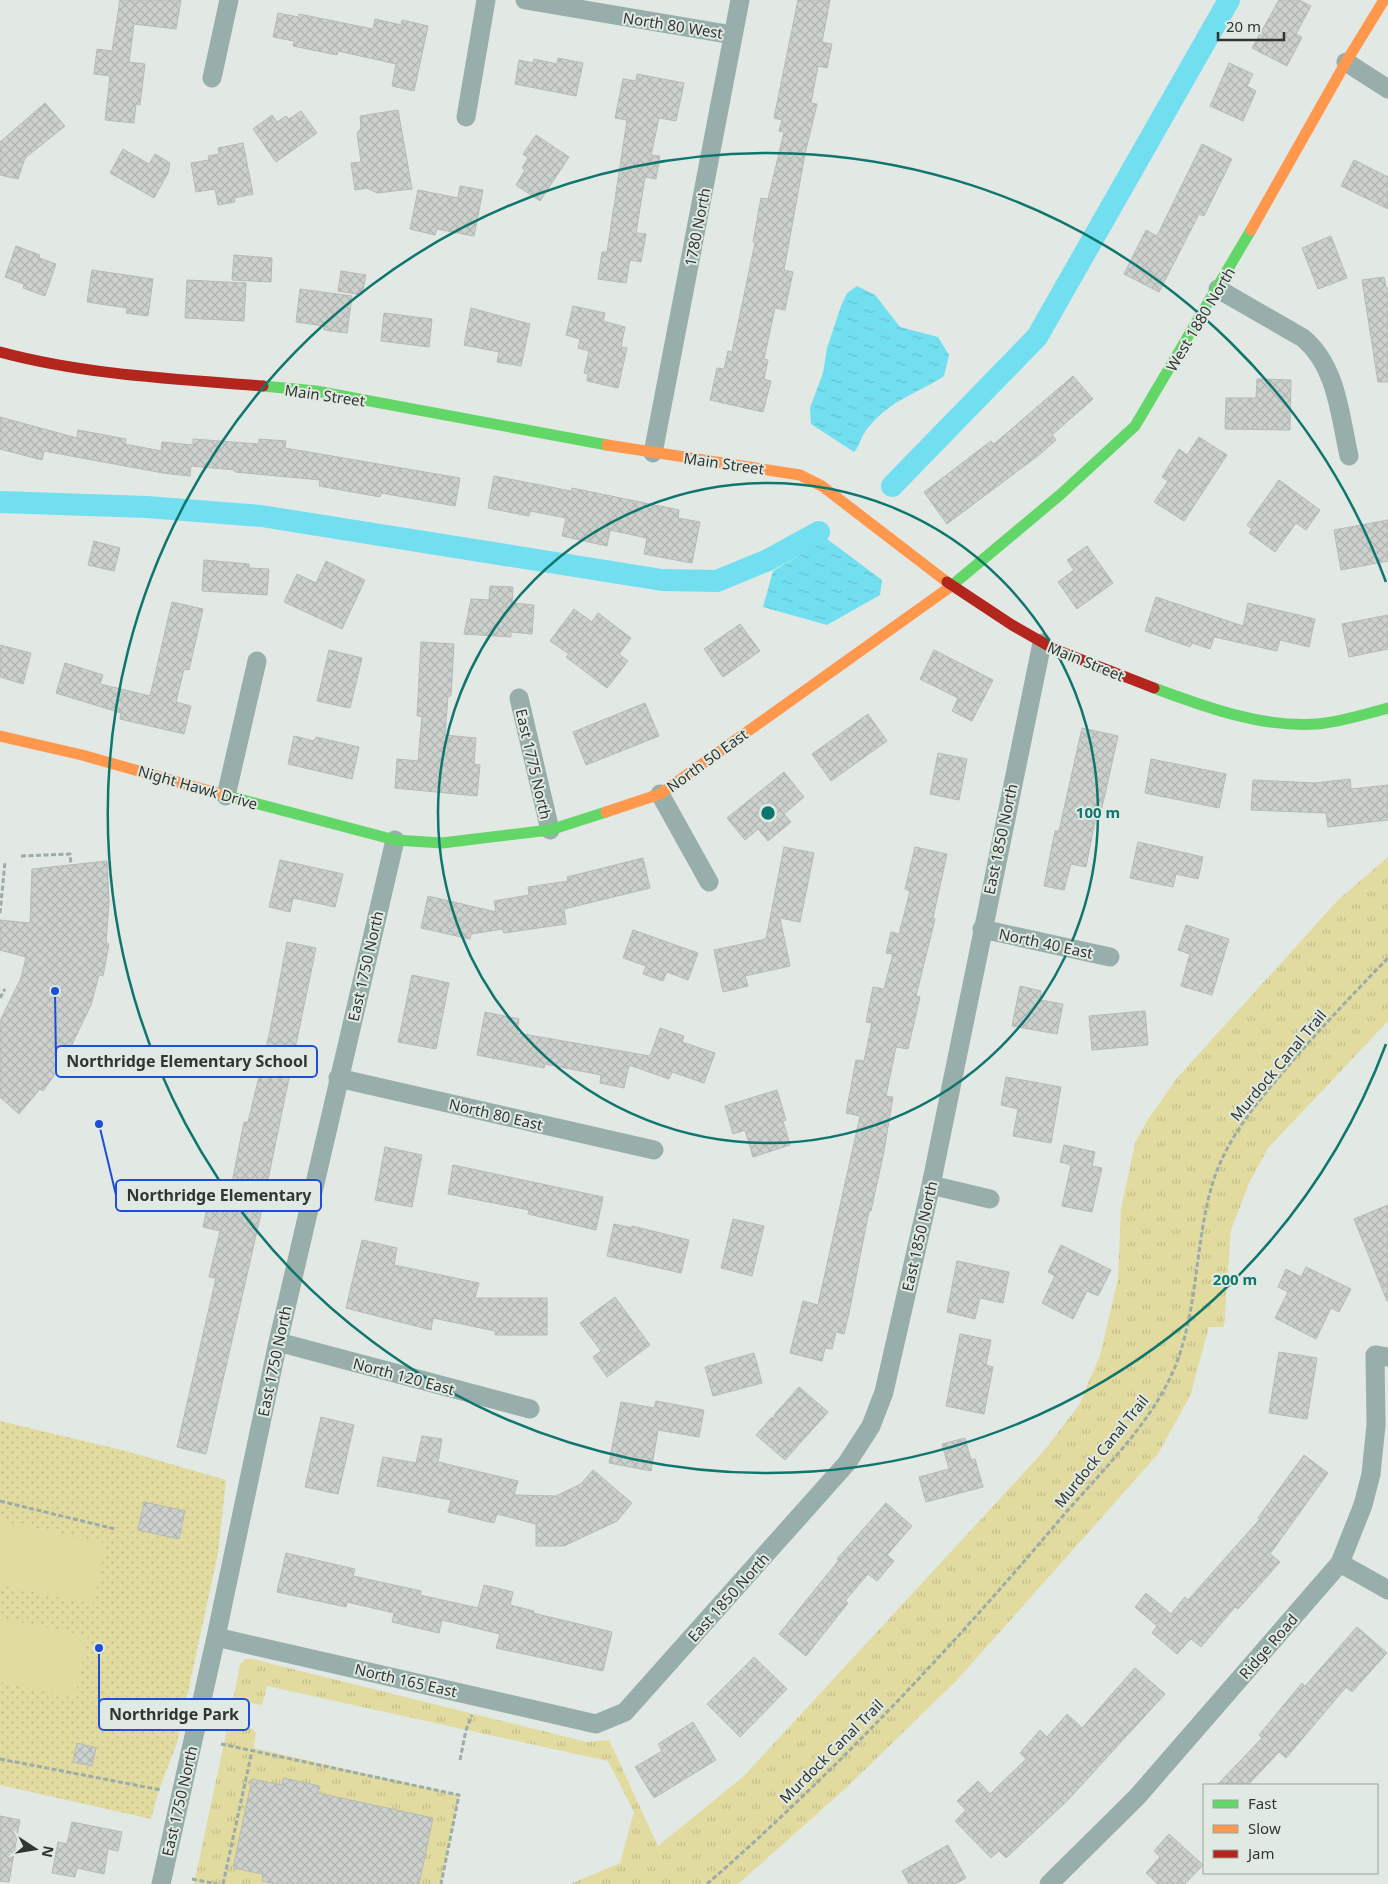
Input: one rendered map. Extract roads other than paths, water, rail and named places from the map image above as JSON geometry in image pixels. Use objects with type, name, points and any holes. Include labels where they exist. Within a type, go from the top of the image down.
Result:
[{"type":"street","points":[[212,78],[229,0]]},
{"type":"street","points":[[466,117],[486,0]]},
{"type":"street","name":"North 80 West","points":[[525,0],[733,34]]},
{"type":"street","name":"1780 North","points":[[653,453],[740,0]]},
{"type":"street","name":"West 1880 North","points":[[951,586],[1061,494],[1134,426],[1218,289],[1346,62],[1384,0]]},
{"type":"street","points":[[1346,62],[1388,89]]},
{"type":"street","points":[[1218,289],[1303,338],[1315,348],[1325,364],[1334,389],[1349,456]]},
{"type":"street","name":"Main Street","points":[[0,352],[44,364],[110,373],[316,391],[653,453],[800,475],[822,486],[951,586],[1042,643],[1189,702],[1272,722],[1316,723],[1342,720],[1388,708]]},
{"type":"street","name":"North 50 East","points":[[395,840],[442,843],[550,830],[660,794],[951,586]]},
{"type":"street","name":"East 1850 North","points":[[596,1724],[625,1712],[847,1463],[871,1426],[884,1392],[931,1185],[1042,643]]},
{"type":"street","points":[[226,796],[257,661]]},
{"type":"street","name":"East 1775 North","points":[[519,698],[550,830]]},
{"type":"street","name":"Night Hawk Drive","points":[[0,736],[82,755],[226,796],[395,840]]},
{"type":"street","points":[[660,794],[709,882]]},
{"type":"street","name":"East 1750 North","points":[[160,1884],[216,1637],[278,1342],[395,840]]},
{"type":"street","name":"North 40 East","points":[[982,929],[1110,957]]},
{"type":"street","name":"North 80 East","points":[[338,1078],[654,1150]]},
{"type":"street","points":[[931,1185],[990,1199]]},
{"type":"street","name":"North 120 East","points":[[278,1342],[530,1409]]},
{"type":"street","name":"Ridge Road","points":[[1049,1884],[1137,1798],[1340,1564],[1363,1505],[1371,1474],[1381,1356]]},
{"type":"street","points":[[1340,1564],[1388,1590]]},
{"type":"street","name":"North 165 East","points":[[216,1637],[596,1724]]},
{"type":"water","points":[[857,286],[875,295],[900,327],[938,337],[949,355],[944,376],[885,410],[868,428],[854,452],[811,424],[810,408],[823,373],[827,348],[841,306],[847,293]]},
{"type":"water","points":[[827,539],[882,580],[880,595],[827,625],[763,607],[773,571]]},
{"type":"waterway","points":[[892,486],[1037,337],[1229,0]]},
{"type":"waterway","points":[[0,502],[147,507],[261,516],[662,580],[717,581],[768,560],[819,532]]},
{"type":"place","name":"Northridge Elementary School","points":[[55,991]]},
{"type":"place","name":"Northridge Elementary","points":[[99,1124]]},
{"type":"place","name":"Northridge Park","points":[[99,1648]]}]
